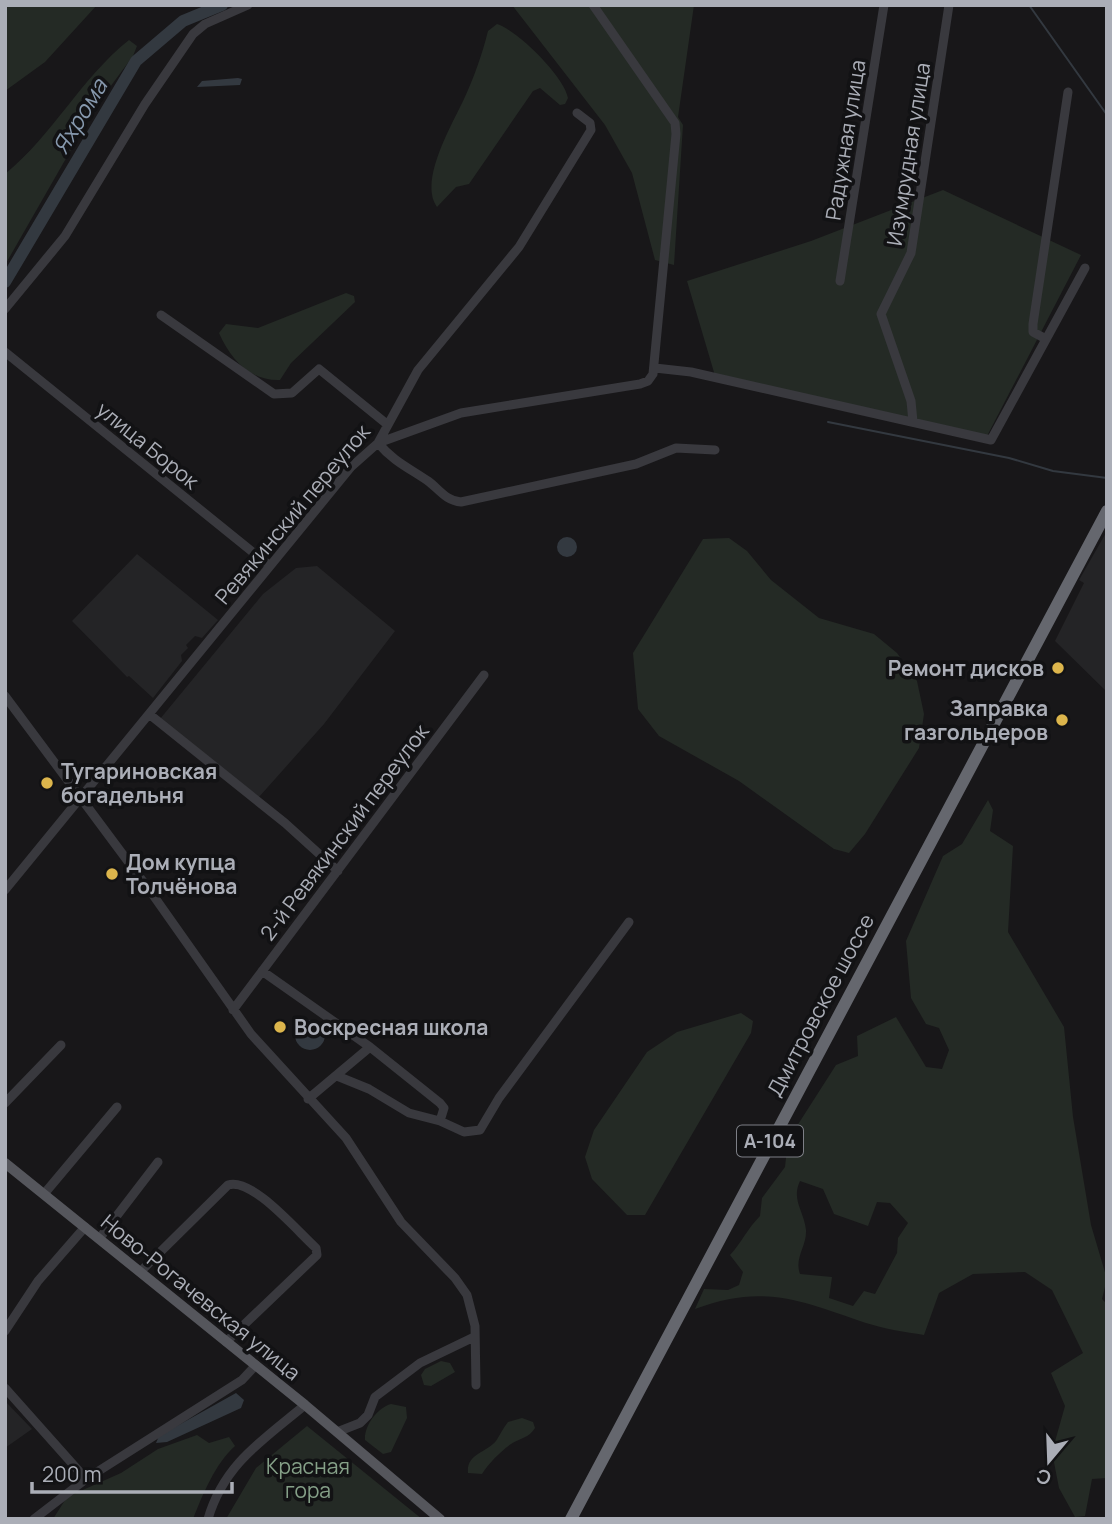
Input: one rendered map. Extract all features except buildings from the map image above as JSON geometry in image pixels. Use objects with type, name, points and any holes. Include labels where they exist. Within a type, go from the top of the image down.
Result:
[{"type":"highway","name":"Дмитровское шоссе","points":[[571,1519],[1107,511]]},
{"type":"main road","name":"Ново-Рогачевская улица","points":[[5,1163],[305,1405],[439,1518]]},
{"type":"street","points":[[5,309],[65,236],[145,104],[193,34],[205,24],[248,5]]},
{"type":"street","points":[[593,5],[674,122],[676,134],[655,368],[648,380],[640,384],[461,413],[378,443],[400,466],[428,481],[449,499],[461,502],[636,464],[676,447],[715,450]]},
{"type":"street","name":"Радужная улица","points":[[839,281],[884,5]]},
{"type":"street","name":"Изумрудная улица","points":[[913,422],[911,401],[881,314],[911,253],[949,5]]},
{"type":"street","points":[[1046,339],[1033,332],[1033,324],[1068,92]]},
{"type":"street","name":"Ревякинский переулок","points":[[5,890],[351,467],[378,443],[418,370],[519,247],[591,131],[590,123],[577,113]]},
{"type":"street","points":[[655,368],[691,372],[991,440],[1085,268]]},
{"type":"street","points":[[161,315],[274,394],[292,393],[319,369],[388,425]]},
{"type":"street","name":"улица Борок","points":[[5,352],[270,566]]},
{"type":"street","name":"2-й Ревякинский переулок","points":[[233,1010],[484,675]]},
{"type":"street","points":[[5,696],[270,1058],[359,1155],[401,1222],[455,1278],[467,1295],[473,1313],[476,1385]]},
{"type":"street","points":[[149,714],[285,822],[338,871]]},
{"type":"street","points":[[337,1076],[369,1089],[409,1112],[440,1121],[464,1132],[480,1130],[499,1098],[629,922]]},
{"type":"street","points":[[262,971],[370,1047],[444,1108],[440,1121]]},
{"type":"street","points":[[5,1103],[61,1045]]},
{"type":"street","points":[[307,1099],[370,1047]]},
{"type":"street","points":[[44,1194],[117,1107]]},
{"type":"street","points":[[99,1239],[158,1163]]},
{"type":"street","points":[[140,1272],[228,1185],[236,1182],[252,1189],[317,1251],[226,1342]]},
{"type":"street","points":[[5,1331],[38,1281],[85,1227]]},
{"type":"street","points":[[337,1432],[360,1423],[368,1415],[375,1397],[420,1363],[474,1336]]},
{"type":"street","points":[[34,1519],[86,1479],[242,1380],[256,1366]]},
{"type":"street","points":[[5,1388],[86,1479]]},
{"type":"street","points":[[208,1519],[220,1484],[234,1466],[305,1405]]},
{"type":"shaded area","points":[[242,79],[240,85],[197,87],[202,81]]},
{"type":"shaded area","points":[[1107,531],[1107,692],[1055,641],[1084,583],[1079,580]]},
{"type":"shaded area","points":[[563,537],[571,537],[577,547],[571,557],[563,557],[557,551],[557,543]]},
{"type":"shaded area","points":[[137,554],[218,620],[202,638],[195,636],[186,645],[188,648],[181,655],[182,661],[153,698],[127,677],[72,621]]},
{"type":"shaded area","points":[[317,566],[395,631],[324,724],[259,797],[160,719],[263,594],[296,568]]},
{"type":"shaded area","points":[[310,1020],[321,1024],[325,1035],[321,1046],[310,1050],[299,1046],[295,1035],[299,1024]]},
{"type":"shaded area","points":[[236,1393],[244,1400],[241,1408],[167,1442],[156,1443],[159,1436]]},
{"type":"shaded area","points":[[5,1401],[32,1429],[5,1448]]},
{"type":"green space","points":[[5,5],[97,5],[45,62],[5,91]]},
{"type":"green space","points":[[512,5],[694,5],[678,117],[683,125],[674,265],[655,260],[632,173],[605,125]]},
{"type":"green space","points":[[497,24],[516,35],[549,66],[568,98],[565,104],[560,105],[540,88],[533,91],[469,184],[456,187],[437,207],[432,196],[432,183],[439,152],[471,82],[488,31]]},
{"type":"green space","points":[[129,40],[137,46],[133,56],[96,106],[5,265],[5,174],[38,142],[96,71]]},
{"type":"green space","points":[[943,190],[1081,255],[986,438],[716,379],[687,281],[811,241]]},
{"type":"green space","points":[[346,293],[354,296],[355,302],[291,363],[280,380],[260,377],[243,367],[229,352],[219,333],[226,324],[258,328]]},
{"type":"green space","points":[[729,538],[747,551],[771,580],[819,618],[874,634],[897,653],[917,681],[924,714],[919,748],[865,834],[849,853],[834,849],[739,781],[659,736],[638,709],[633,653],[703,539]]},
{"type":"green space","points":[[988,800],[993,810],[990,831],[1013,846],[1008,932],[1064,1027],[1073,1117],[1091,1225],[1107,1279],[1102,1299],[1107,1304],[1107,1478],[1092,1479],[1085,1516],[1075,1517],[1059,1488],[1052,1452],[1065,1406],[1051,1373],[1083,1353],[1052,1290],[1025,1272],[973,1274],[939,1293],[924,1335],[873,1325],[782,1298],[741,1297],[695,1309],[704,1289],[728,1290],[739,1285],[743,1272],[730,1255],[760,1216],[762,1198],[785,1167],[788,1140],[836,1065],[858,1056],[857,1036],[896,1017],[926,1067],[942,1069],[949,1050],[939,1028],[926,1024],[911,998],[906,941],[943,856],[962,844]],"holes":[[[800,1181],[823,1189],[834,1214],[868,1226],[877,1202],[890,1203],[908,1223],[898,1238],[897,1253],[875,1294],[864,1291],[853,1306],[829,1298],[832,1277],[800,1274],[799,1263],[806,1230],[797,1200],[798,1188]]]},
{"type":"green space","points":[[741,1013],[753,1021],[751,1033],[645,1215],[627,1215],[592,1179],[585,1157],[594,1130],[647,1052],[677,1032]]},
{"type":"green space","points":[[441,1361],[450,1363],[455,1372],[431,1386],[424,1385],[421,1375],[425,1369]]},
{"type":"green space","points":[[391,1404],[406,1407],[407,1418],[391,1452],[383,1454],[365,1440],[365,1435],[376,1413]]},
{"type":"green space","points":[[522,1418],[533,1422],[533,1431],[511,1444],[482,1474],[468,1473],[473,1458],[496,1441],[508,1422]]},
{"type":"green space","name":"Красная гора","points":[[307,1426],[422,1519],[226,1519],[256,1468]]},
{"type":"green space","points":[[197,1435],[209,1443],[229,1437],[235,1446],[216,1470],[193,1519],[53,1519],[67,1497],[121,1473],[158,1449]]},
{"type":"waterway","name":"Яхрома","points":[[5,282],[136,61],[183,21],[222,5]]},
{"type":"waterway","points":[[1029,5],[1107,115]]},
{"type":"waterway","points":[[828,422],[1009,458],[1053,471],[1107,478]]},
{"type":"place","name":"Ремонт дисков","points":[[1058,668]]},
{"type":"place","name":"Заправка газгольдеров","points":[[1062,720]]},
{"type":"place","name":"Тугариновская богадельня","points":[[47,783]]},
{"type":"place","name":"Дом купца Толчёнова","points":[[112,874]]},
{"type":"place","name":"Воскресная школа","points":[[280,1027]]}]
